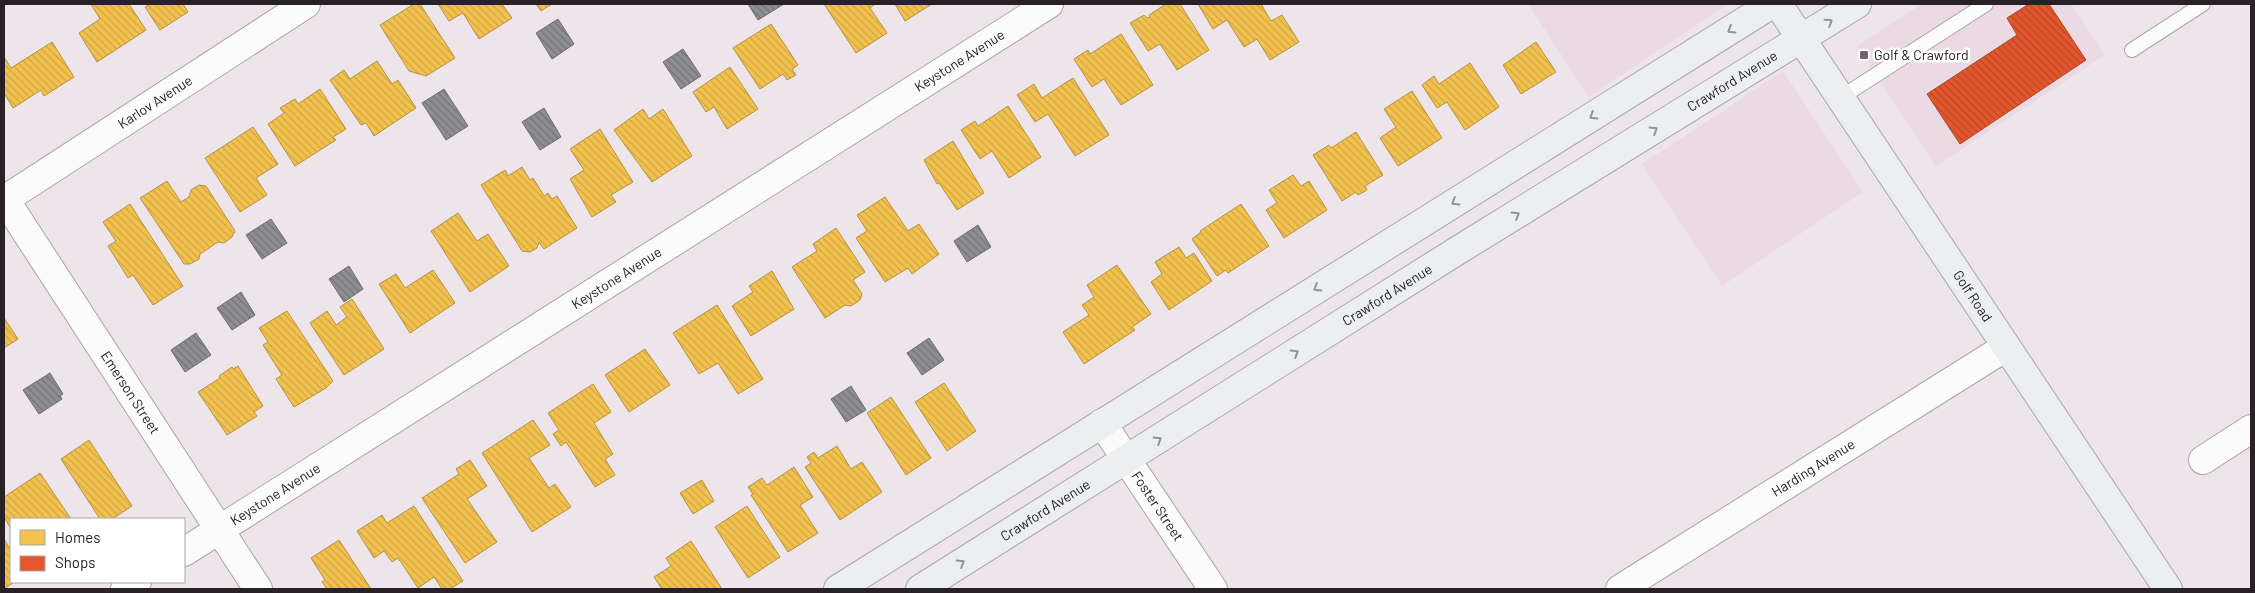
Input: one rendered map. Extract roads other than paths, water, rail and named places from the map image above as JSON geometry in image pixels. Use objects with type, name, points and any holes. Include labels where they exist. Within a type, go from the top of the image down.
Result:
[{"type":"main road","points":[[838,589],[1772,4]]},
{"type":"main road","name":"Golf Road","points":[[1778,4],[2168,589]]},
{"type":"main road","name":"Crawford Avenue","points":[[920,589],[1460,250],[1857,4]]},
{"type":"street","name":"Karlov Avenue","points":[[4,199],[306,4]]},
{"type":"street","name":"Keystone Avenue","points":[[185,551],[1049,4]]},
{"type":"street","name":"Emerson Street","points":[[4,199],[258,589]]},
{"type":"street","name":"Harding Avenue","points":[[1620,589],[2006,347]]},
{"type":"street","name":"Foster Street","points":[[1102,423],[1213,589]]},
{"type":"street","points":[[2203,460],[2251,429]]},
{"type":"lane","points":[[1840,98],[1986,4]]},
{"type":"lane","points":[[2132,50],[2203,4]]},
{"type":"place","name":"Golf & Crawford","points":[[1864,55]]}]
